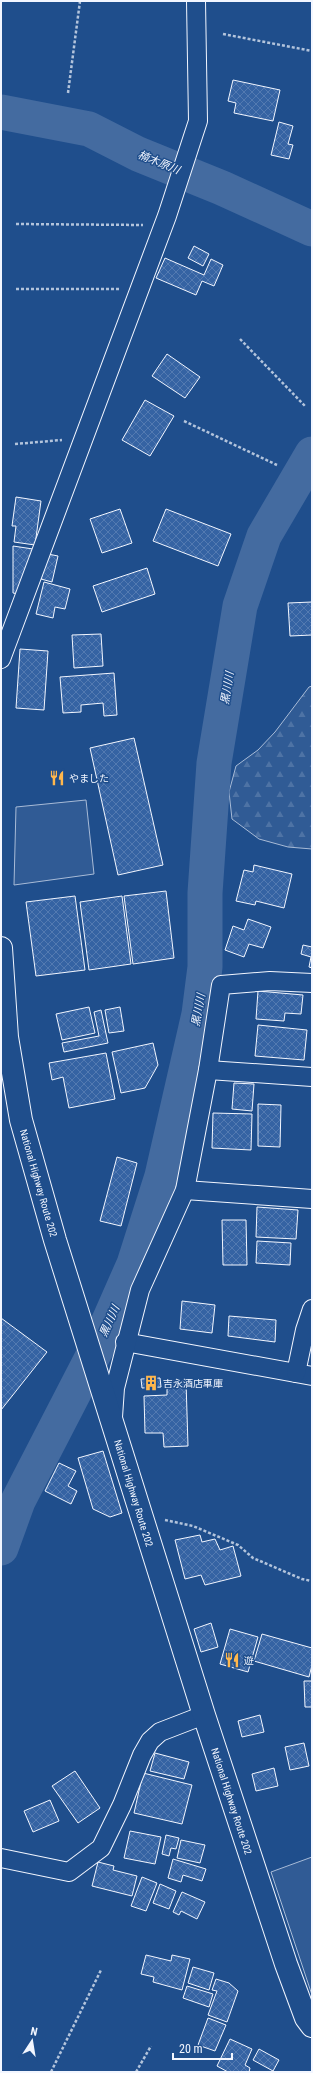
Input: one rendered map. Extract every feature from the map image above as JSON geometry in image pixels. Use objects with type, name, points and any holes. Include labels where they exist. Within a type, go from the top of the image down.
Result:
[{"type":"highway","name":"National Highway Route 202","points":[[1,948],[7,1037],[21,1120],[80,1323],[204,1715],[286,1964],[306,2018],[312,2026]]},
{"type":"street","points":[[1,659],[167,216],[198,121],[196,1]]},
{"type":"street","points":[[112,1422],[115,1388],[125,1342],[140,1290],[185,1190],[208,1070],[221,985],[270,981],[312,983]]},
{"type":"street","points":[[208,1070],[312,1077]]},
{"type":"street","points":[[185,1190],[312,1199]]},
{"type":"street","points":[[125,1342],[304,1375],[305,1330],[312,1309]]},
{"type":"street","points":[[1,1858],[69,1872],[102,1848],[122,1805],[142,1754],[150,1741],[160,1732],[204,1715]]},
{"type":"path","points":[[68,93],[80,1]]},
{"type":"path","points":[[223,34],[312,50]]},
{"type":"path","points":[[16,224],[144,225]]},
{"type":"path","points":[[16,289],[127,289]]},
{"type":"path","points":[[240,339],[305,406]]},
{"type":"path","points":[[184,421],[277,465]]},
{"type":"path","points":[[15,444],[69,440]]},
{"type":"path","points":[[141,1515],[193,1526],[238,1545],[253,1558],[302,1579],[312,1581]]},
{"type":"path","points":[[51,2072],[101,1970]]},
{"type":"path","points":[[136,2072],[151,2046]]},
{"type":"green space","points":[[312,686],[312,849],[288,847],[259,839],[232,819],[229,792],[236,766],[258,750],[275,732],[309,687]]},
{"type":"shaded area","points":[[86,800],[94,874],[14,885],[16,807]]},
{"type":"shaded area","points":[[312,1857],[312,1995],[271,1872]]},
{"type":"building","points":[[233,80],[280,90],[273,121],[234,113],[236,103],[228,101]]},
{"type":"building","points":[[279,122],[293,126],[288,144],[293,145],[289,159],[271,155]]},
{"type":"building","points":[[194,246],[209,254],[203,266],[188,258]]},
{"type":"building","points":[[165,258],[204,275],[211,259],[223,265],[214,286],[202,281],[196,295],[156,278]]},
{"type":"building","points":[[167,354],[200,377],[185,398],[152,376]]},
{"type":"building","points":[[145,400],[174,416],[150,456],[122,440]]},
{"type":"building","points":[[16,497],[41,501],[35,545],[14,542],[16,526],[12,526]]},
{"type":"building","points":[[120,509],[132,543],[102,553],[90,519]]},
{"type":"building","points":[[166,509],[231,534],[218,566],[153,541]]},
{"type":"building","points":[[13,546],[33,549],[23,595],[13,593]]},
{"type":"building","points":[[48,554],[58,556],[52,582],[41,579]]},
{"type":"building","points":[[147,568],[155,594],[102,612],[93,586]]},
{"type":"building","points":[[44,582],[70,589],[65,609],[55,607],[53,618],[36,614]]},
{"type":"building","points":[[312,602],[312,635],[290,636],[288,603]]},
{"type":"building","points":[[101,634],[103,666],[74,668],[72,635]]},
{"type":"building","points":[[20,649],[48,651],[44,710],[16,708]]},
{"type":"building","points":[[114,673],[117,715],[104,716],[103,703],[81,705],[81,712],[63,713],[60,677]]},
{"type":"building","points":[[134,738],[163,865],[118,875],[90,748]]},
{"type":"building","points":[[254,865],[292,874],[284,908],[256,901],[255,905],[236,901],[244,870],[253,872]]},
{"type":"building","points":[[166,891],[174,958],[133,964],[124,896]]},
{"type":"building","points":[[75,896],[85,970],[36,976],[26,902]]},
{"type":"building","points":[[122,896],[131,964],[89,970],[80,902]]},
{"type":"building","points":[[248,919],[271,927],[263,948],[249,944],[244,957],[225,950],[233,926],[244,930]]},
{"type":"building","points":[[303,945],[312,947],[312,968],[309,967],[311,957],[301,954]]},
{"type":"building","points":[[258,991],[303,995],[301,1014],[285,1013],[284,1021],[256,1019]]},
{"type":"building","points":[[89,1007],[95,1033],[62,1040],[56,1014]]},
{"type":"building","points":[[120,1007],[124,1031],[109,1033],[105,1010]]},
{"type":"building","points":[[101,1010],[108,1043],[64,1052],[62,1043],[99,1036],[94,1012]]},
{"type":"building","points":[[258,1025],[307,1030],[304,1060],[255,1056]]},
{"type":"building","points":[[153,1043],[158,1065],[145,1088],[121,1093],[112,1052]]},
{"type":"building","points":[[106,1053],[115,1099],[69,1108],[63,1077],[52,1080],[49,1063]]},
{"type":"building","points":[[234,1083],[254,1084],[252,1111],[232,1109]]},
{"type":"building","points":[[258,1104],[281,1105],[280,1147],[258,1146]]},
{"type":"building","points":[[213,1113],[252,1114],[251,1150],[212,1148]]},
{"type":"building","points":[[117,1157],[137,1163],[121,1226],[100,1221]]},
{"type":"building","points":[[257,1207],[298,1210],[296,1239],[256,1237]]},
{"type":"building","points":[[222,1220],[246,1220],[247,1265],[223,1265]]},
{"type":"building","points":[[257,1241],[291,1243],[290,1265],[256,1263]]},
{"type":"building","points":[[182,1301],[215,1305],[212,1333],[180,1329]]},
{"type":"building","points":[[229,1316],[276,1320],[275,1342],[228,1336]]},
{"type":"building","points":[[1,1318],[47,1352],[1,1410]]},
{"type":"building","name":"吉永酒店車庫","points":[[160,1378],[161,1387],[142,1388],[141,1379]]},
{"type":"building","points":[[167,1381],[186,1381],[188,1446],[164,1447],[163,1433],[145,1433],[144,1396],[167,1395]]},
{"type":"building","points":[[103,1451],[122,1513],[110,1517],[93,1509],[78,1458]]},
{"type":"building","points":[[59,1463],[76,1471],[68,1486],[77,1491],[71,1504],[45,1491]]},
{"type":"building","points":[[200,1535],[202,1542],[215,1539],[220,1550],[233,1546],[241,1576],[205,1585],[201,1575],[185,1579],[175,1540]]},
{"type":"building","points":[[211,1623],[218,1647],[201,1652],[194,1629]]},
{"type":"building","points":[[230,1629],[258,1637],[248,1672],[220,1664]]},
{"type":"building","points":[[262,1634],[312,1648],[312,1665],[309,1677],[254,1661]]},
{"type":"building","points":[[304,1681],[312,1681],[312,1707],[305,1707]]},
{"type":"building","points":[[260,1715],[264,1732],[242,1737],[238,1721]]},
{"type":"building","points":[[304,1743],[309,1766],[290,1770],[285,1747]]},
{"type":"building","points":[[155,1753],[189,1762],[184,1779],[150,1771]]},
{"type":"building","points":[[274,1768],[278,1786],[256,1791],[252,1774]]},
{"type":"building","points":[[75,1771],[100,1808],[78,1823],[52,1786]]},
{"type":"building","points":[[143,1773],[192,1785],[182,1824],[134,1813]]},
{"type":"building","points":[[50,1800],[59,1821],[33,1832],[24,1811]]},
{"type":"building","points":[[130,1831],[161,1837],[155,1864],[124,1858]]},
{"type":"building","points":[[166,1835],[179,1838],[176,1849],[171,1848],[169,1856],[162,1854]]},
{"type":"building","points":[[181,1840],[205,1845],[200,1863],[177,1858]]},
{"type":"building","points":[[173,1859],[206,1869],[202,1881],[183,1875],[181,1882],[168,1878]]},
{"type":"building","points":[[98,1862],[114,1866],[113,1870],[137,1876],[132,1896],[92,1886]]},
{"type":"building","points":[[142,1877],[157,1883],[146,1911],[131,1906]]},
{"type":"building","points":[[160,1884],[176,1891],[169,1909],[153,1903]]},
{"type":"building","points":[[182,1892],[205,1902],[197,1919],[181,1911],[179,1915],[173,1912]]},
{"type":"building","points":[[146,1955],[171,1961],[172,1955],[190,1959],[182,1990],[153,1982],[154,1977],[141,1974]]},
{"type":"building","points":[[193,1967],[214,1973],[209,1990],[188,1983]]},
{"type":"building","points":[[216,1979],[229,1983],[238,1991],[227,2022],[208,2015],[217,1991],[212,1990]]},
{"type":"building","points":[[187,1986],[213,1994],[209,2007],[183,1998]]},
{"type":"building","points":[[208,2018],[226,2025],[215,2051],[198,2045]]},
{"type":"building","points":[[230,2039],[252,2049],[245,2065],[250,2068],[249,2072],[228,2072],[217,2066]]},
{"type":"building","points":[[259,2049],[279,2060],[273,2071],[253,2060]]},
{"type":"waterway","name":"楠木原川","points":[[1,112],[89,129],[138,154],[222,188],[312,229]]},
{"type":"waterway","name":"黒川川","points":[[1,1548],[18,1501],[97,1348],[134,1264],[162,1176],[199,1014],[205,967],[205,893],[214,763],[240,606],[264,536],[312,454]]},
{"type":"place","name":"やました","points":[[57,778]]},
{"type":"place","name":"吉永酒店車庫","points":[[151,1383]]},
{"type":"place","name":"遊","points":[[232,1660]]}]
